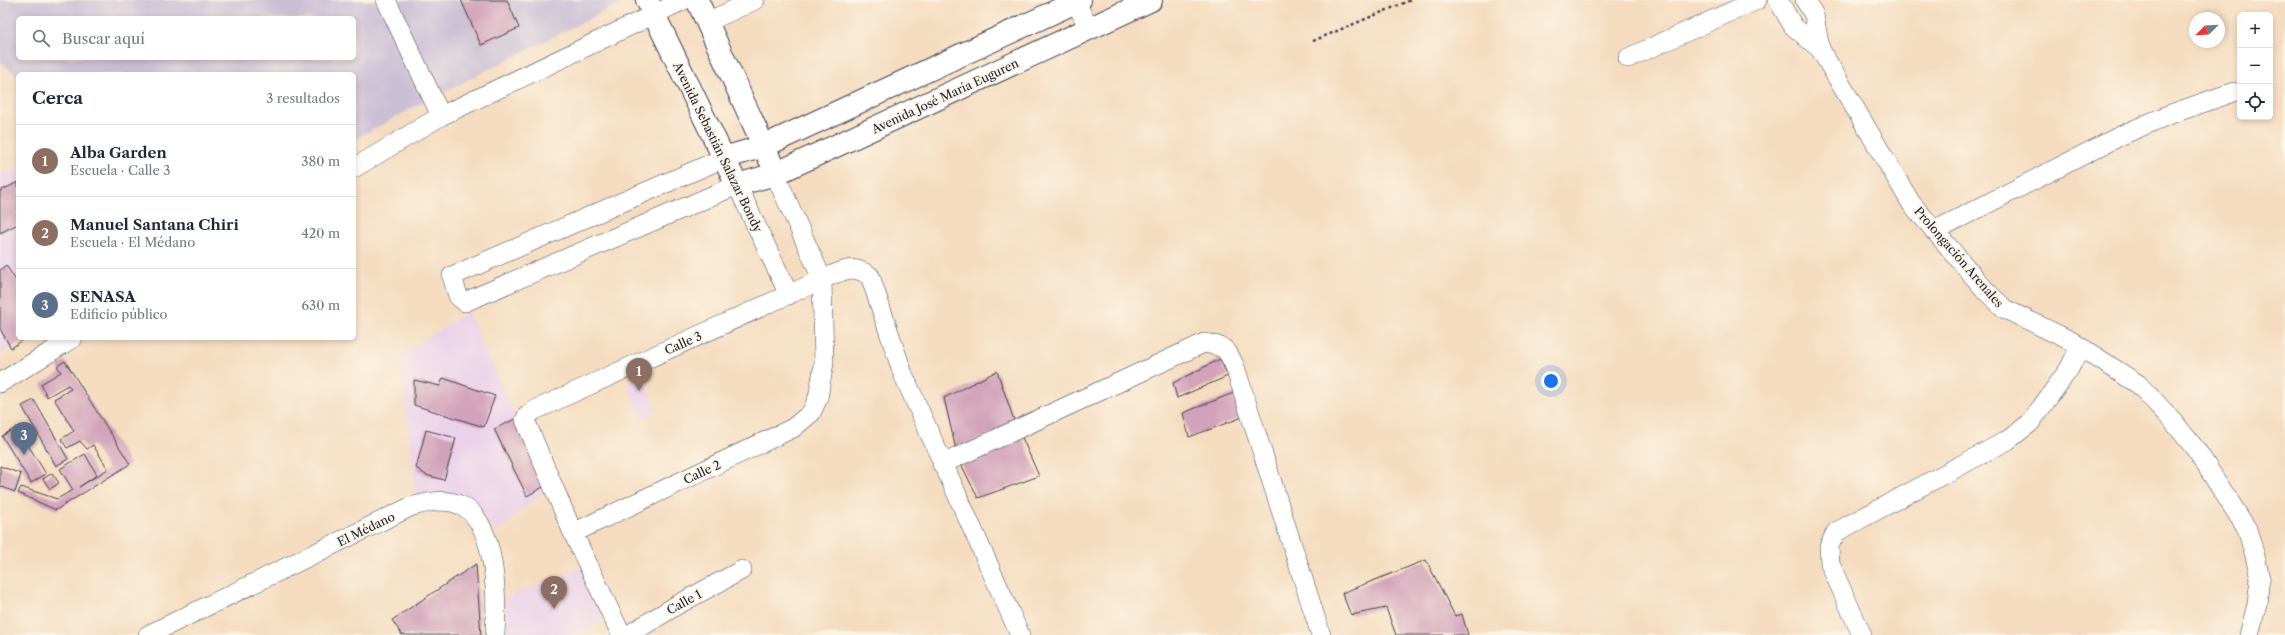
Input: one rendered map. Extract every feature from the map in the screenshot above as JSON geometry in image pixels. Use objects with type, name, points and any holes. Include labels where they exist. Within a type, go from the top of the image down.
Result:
[{"type":"street","points":[[386,0],[442,116]]},
{"type":"street","points":[[356,167],[442,116],[650,7],[684,0]]},
{"type":"street","points":[[697,0],[764,146],[822,279]]},
{"type":"street","points":[[707,22],[755,0]]},
{"type":"street","name":"Avenida José María Euguren","points":[[737,185],[775,174],[1151,0]]},
{"type":"street","points":[[1628,58],[1757,0]]},
{"type":"street","name":"Prolongación Arenales","points":[[1778,0],[1793,26],[1820,49],[1884,159],[1912,203],[1934,231],[1957,255],[1987,292],[2005,309],[2080,347],[2138,384],[2152,398],[2197,451],[2234,505],[2247,529],[2260,578],[2257,604],[2249,635]]},
{"type":"street","name":"Prolongación Arenales","points":[[1805,0],[1814,15],[1820,49]]},
{"type":"street","points":[[737,185],[465,302],[458,296],[452,276],[724,158],[764,146],[1077,1],[1089,29]]},
{"type":"street","name":"Avenida Sebastián Salazar Bondy","points":[[650,7],[789,295]]},
{"type":"street","points":[[1934,231],[2122,135],[2168,115],[2234,92]]},
{"type":"street","points":[[592,215],[605,242]]},
{"type":"street","name":"Calle 3","points":[[573,533],[525,420],[527,416],[535,410],[822,279],[854,268],[870,276],[903,374],[942,464],[1020,635]]},
{"type":"street","name":"Calle 2","points":[[573,533],[793,428],[811,413],[818,398],[824,363],[822,279]]},
{"type":"street","points":[[0,383],[70,340]]},
{"type":"street","points":[[942,464],[1204,343],[1221,345],[1229,354],[1235,367],[1321,635]]},
{"type":"street","points":[[1862,635],[1830,564],[1829,546],[1836,532],[2008,440],[2030,423],[2069,369],[2080,347]]},
{"type":"street","name":"El Médano","points":[[148,635],[410,507],[440,501],[454,502],[464,507],[475,517],[483,531],[493,566],[497,602],[495,635]]},
{"type":"street","points":[[573,533],[619,630],[628,635]]},
{"type":"street","name":"Calle 1","points":[[628,635],[677,605],[742,570]]},
{"type":"path","points":[[1313,41],[1411,0]]},
{"type":"shaded area","points":[[0,0],[627,0],[420,104],[356,139],[356,72],[16,72],[16,75],[0,60]]},
{"type":"shaded area","points":[[16,168],[16,340],[22,340],[0,354],[0,176]]},
{"type":"shaded area","points":[[468,312],[548,488],[494,534],[489,520],[479,510],[434,493],[416,495],[400,355]]},
{"type":"shaded area","points":[[642,376],[657,410],[641,417],[627,384]]},
{"type":"shaded area","points":[[582,567],[608,619],[575,635],[506,635],[505,598]]},
{"type":"building","points":[[461,0],[507,0],[519,28],[481,45]]},
{"type":"building","points":[[16,183],[16,225],[0,233],[0,191]]},
{"type":"building","points":[[6,265],[16,281],[16,340],[23,340],[11,348],[0,329],[0,270]]},
{"type":"building","points":[[1220,359],[1228,376],[1177,398],[1173,383]]},
{"type":"building","points":[[65,361],[130,464],[56,510],[18,493],[21,487],[57,499],[73,490],[60,469],[85,454],[97,475],[79,487],[108,469],[93,445],[87,449],[80,441],[67,448],[61,439],[74,431],[54,399],[71,389],[68,385],[47,397],[41,384],[61,372],[57,366]]},
{"type":"building","points":[[997,371],[1015,423],[956,450],[944,398]]},
{"type":"building","points":[[443,378],[495,396],[484,427],[414,405],[414,380],[440,386]]},
{"type":"building","points":[[1236,392],[1243,417],[1189,437],[1183,413]]},
{"type":"building","points":[[34,400],[68,459],[56,466],[22,406]]},
{"type":"building","points":[[515,419],[545,486],[527,496],[494,429]]},
{"type":"building","points":[[17,427],[46,474],[31,483],[2,436]]},
{"type":"building","points":[[426,430],[456,438],[444,480],[426,475],[416,468]]},
{"type":"building","points":[[1020,433],[1039,476],[978,498],[961,464]]},
{"type":"building","points":[[0,466],[21,474],[15,492],[0,486]]},
{"type":"building","points":[[52,473],[59,483],[50,489],[43,479]]},
{"type":"building","points":[[1426,560],[1455,616],[1462,614],[1468,635],[1396,635],[1386,608],[1351,615],[1342,593]]},
{"type":"building","points":[[476,564],[481,635],[402,635],[392,620]]},
{"type":"place","name":"Alba Garden","points":[[639,391]]},
{"type":"place","name":"SENASA","points":[[24,455]]},
{"type":"place","name":"Manuel Santana Chiri","points":[[554,609]]}]
